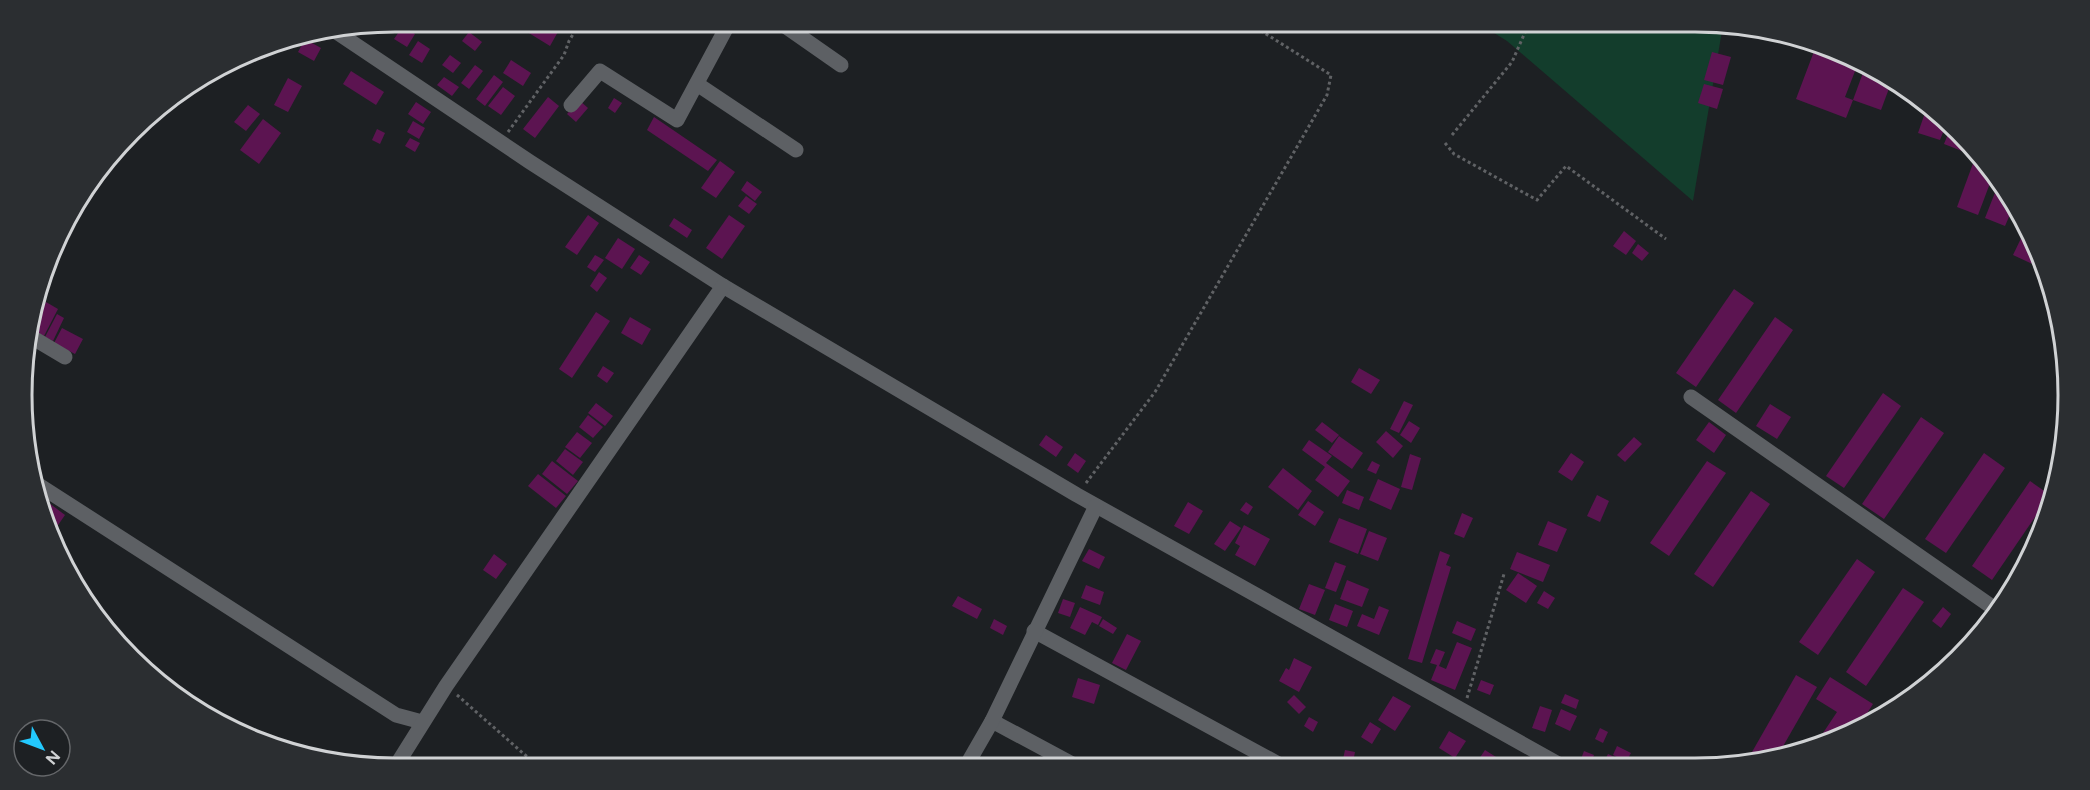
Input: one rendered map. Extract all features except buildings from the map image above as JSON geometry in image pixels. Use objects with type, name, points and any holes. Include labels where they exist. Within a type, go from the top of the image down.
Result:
[{"type":"street","points":[[571,105],[600,71],[677,120],[724,32]]},
{"type":"street","points":[[794,32],[841,65]]},
{"type":"street","points":[[341,36],[723,286],[1096,506],[1548,758]]},
{"type":"street","points":[[697,84],[796,150]]},
{"type":"street","points":[[401,758],[446,686],[723,286]]},
{"type":"street","points":[[36,340],[65,357]]},
{"type":"street","points":[[1691,397],[1991,606]]},
{"type":"street","points":[[44,488],[396,715],[422,722]]},
{"type":"street","points":[[971,758],[992,721],[1096,506]]},
{"type":"street","points":[[1034,631],[1267,758]]},
{"type":"street","points":[[992,721],[1061,758]]},
{"type":"path","points":[[500,142],[564,55],[574,32]]},
{"type":"path","points":[[1077,495],[1155,392],[1327,95],[1331,75],[1263,32]]},
{"type":"path","points":[[1452,135],[1512,62],[1525,32]]},
{"type":"path","points":[[1445,143],[1454,154],[1537,200],[1566,166],[1666,239]]},
{"type":"path","points":[[1463,711],[1503,574]]},
{"type":"path","points":[[446,686],[528,758]]},
{"type":"green space","points":[[1493,32],[1722,32],[1693,201],[1507,41]]}]
